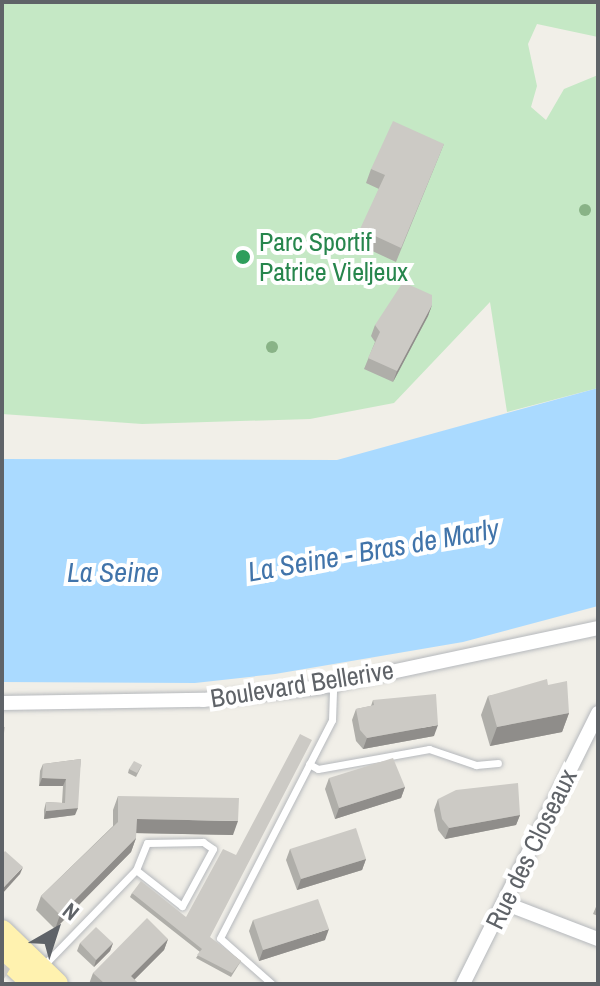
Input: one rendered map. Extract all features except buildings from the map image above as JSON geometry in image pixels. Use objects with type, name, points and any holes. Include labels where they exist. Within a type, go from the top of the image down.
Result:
[{"type":"main road","points":[[2,931],[44,979]]},
{"type":"main road","points":[[2,954],[44,979]]},
{"type":"street","name":"Boulevard Bellerive","points":[[2,703],[203,700],[333,684],[598,628]]},
{"type":"street","name":"Rue des Closeaux","points":[[463,984],[598,713]]},
{"type":"street","points":[[504,903],[598,939]]},
{"type":"lane","points":[[272,984],[220,938],[335,710],[333,684]]},
{"type":"lane","points":[[309,764],[318,769],[429,749],[476,765],[498,763]]},
{"type":"lane","points":[[44,979],[136,870],[147,843],[203,842],[213,849],[182,906],[136,870]]},
{"type":"green space","name":"Parc Sportif Patrice Vieljeux","points":[[2,2],[598,2],[598,37],[537,24],[528,44],[537,86],[531,107],[546,120],[564,89],[598,75],[598,388],[507,412],[490,302],[394,403],[310,419],[142,424],[2,414]]},
{"type":"water","name":"La Seine","points":[[598,388],[598,606],[463,642],[275,674],[195,683],[2,682],[2,459],[337,460]]},
{"type":"place","name":"Parc Sportif Patrice Vieljeux","points":[[243,257]]},
{"type":"water label","name":"La Seine - Bras de Marly","points":[[373,550]]}]
